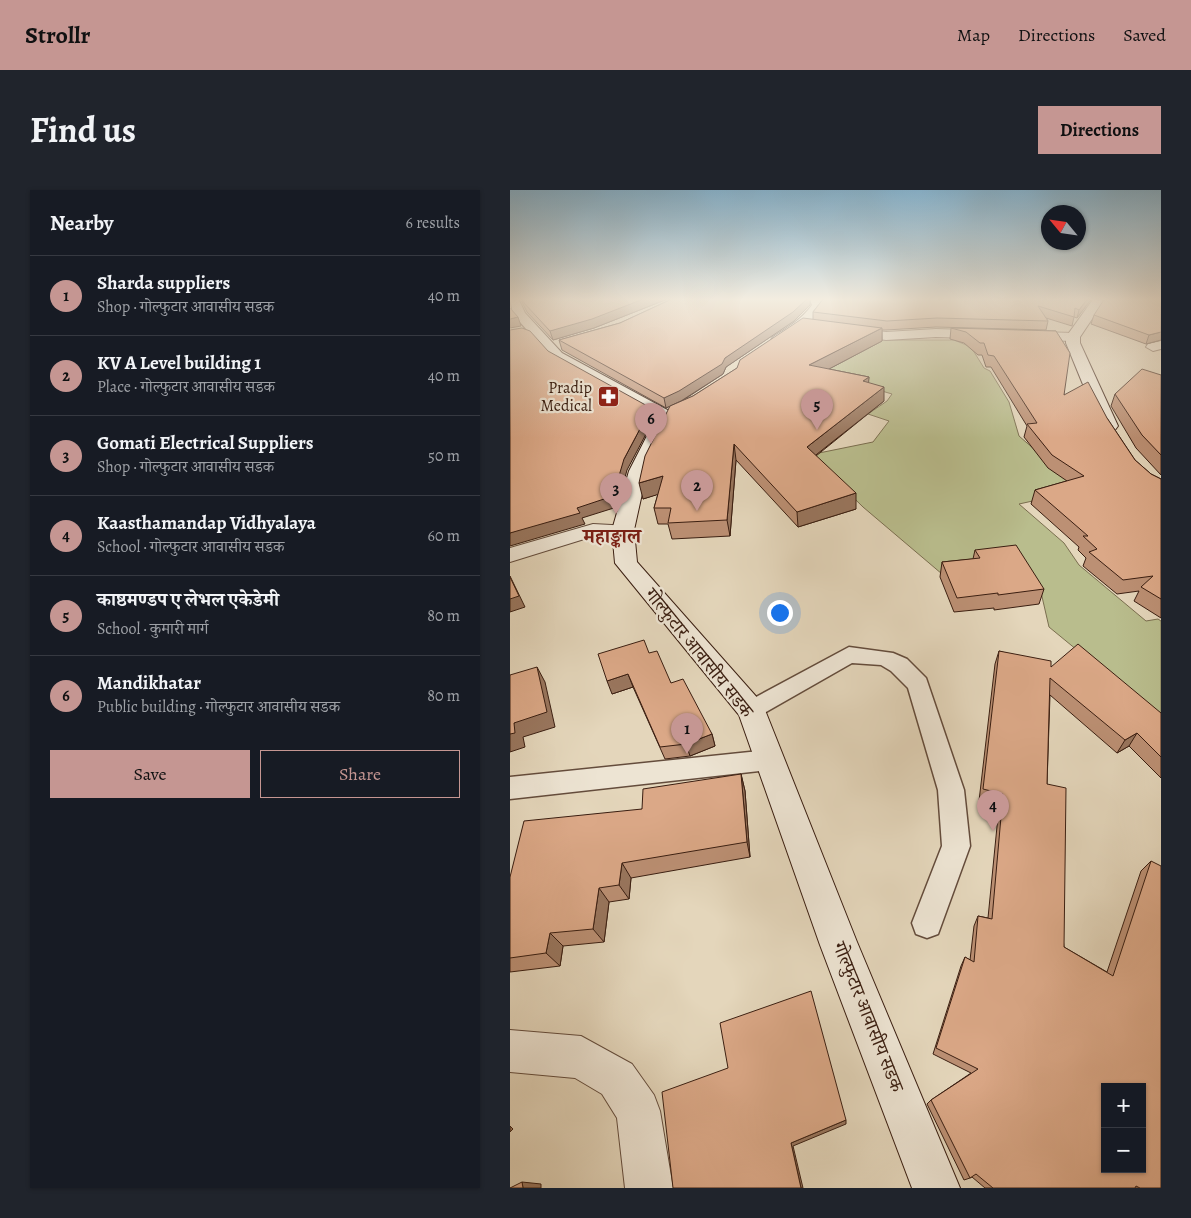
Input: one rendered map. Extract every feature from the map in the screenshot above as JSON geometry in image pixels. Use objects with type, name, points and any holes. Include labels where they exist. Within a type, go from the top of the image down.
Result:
[{"type":"street","points":[[545,345],[572,366],[613,386],[665,416],[680,409]]},
{"type":"street","points":[[548,348],[564,345]]},
{"type":"street","points":[[764,350],[772,345]]},
{"type":"street","points":[[1074,345],[1104,418],[1119,441]]},
{"type":"street","name":"गोल्फुटार आवासीय सडक","points":[[665,416],[638,471],[623,530],[626,563],[751,710],[839,945],[936,1188]]},
{"type":"street","points":[[510,556],[594,530],[623,530]]},
{"type":"street","points":[[510,1051],[581,1057],[617,1079],[638,1111],[649,1188]]},
{"type":"lane","points":[[751,710],[849,655],[885,658],[899,665],[918,684],[952,790],[956,846],[927,923]]},
{"type":"lane","points":[[510,788],[770,760]]},
{"type":"green space","points":[[829,345],[965,345],[971,347],[984,368],[990,371],[1009,402],[1019,436],[1072,482],[1069,493],[1019,504],[1064,543],[1079,565],[1146,621],[1158,619],[1161,621],[1161,719],[1049,627],[1040,588],[942,574],[863,507],[816,461],[814,454],[873,442],[889,421],[868,414],[887,401],[892,394],[828,375],[819,351]]},
{"type":"building","points":[[510,345],[542,345],[548,351],[651,408],[624,459],[613,496],[577,508],[580,513],[510,533]]},
{"type":"building","points":[[567,345],[745,345],[725,358],[722,364],[679,391],[664,398]]},
{"type":"building","points":[[763,345],[849,345],[809,365],[869,377],[863,381],[884,387],[807,447],[856,493],[797,512],[734,444],[727,520],[668,523],[671,508],[654,508],[663,476],[639,483],[645,456],[670,406],[693,396],[737,368],[740,360]]},
{"type":"building","points":[[985,345],[1065,345],[1070,353],[1064,395],[1088,382],[1107,418],[1135,460],[1151,474],[1161,479],[1161,599],[1141,587],[1153,576],[1123,580],[1089,552],[1097,549],[1083,536],[1088,536],[1035,490],[1084,476],[1052,455],[1027,424],[1037,423],[994,356],[988,355]]},
{"type":"building","points":[[1142,369],[1161,375],[1161,455],[1142,435],[1115,394]]},
{"type":"building","points":[[1016,545],[1044,589],[957,598],[942,562],[980,558],[975,550]]},
{"type":"building","points":[[510,577],[519,596],[510,599]]},
{"type":"building","points":[[644,640],[649,653],[657,651],[671,683],[683,679],[712,734],[686,744],[660,747],[628,674],[607,681],[598,654]]},
{"type":"building","points":[[1078,644],[1161,713],[1161,757],[1137,733],[1125,740],[1050,678],[1047,784],[1066,788],[1064,947],[1113,976],[1151,861],[1161,866],[1161,1188],[1140,1188],[1136,1186],[1135,1188],[993,1188],[976,1174],[970,1178],[931,1100],[978,1069],[936,1048],[965,957],[974,962],[978,916],[992,919],[1003,794],[983,789],[999,651],[1051,661],[1051,667]]},
{"type":"building","points":[[537,667],[547,712],[514,723],[515,733],[510,734],[510,675]]},
{"type":"building","points":[[741,774],[747,842],[622,863],[619,885],[599,888],[593,929],[550,933],[546,953],[510,958],[510,877],[524,821],[642,809],[643,789]]},
{"type":"building","points":[[811,991],[846,1120],[791,1143],[801,1188],[673,1188],[662,1092],[728,1068],[720,1023]]},
{"type":"building","points":[[522,1182],[523,1188],[510,1188]]},
{"type":"place","name":"Pradip Medical","points":[[608,397]]},
{"type":"place","name":"काष्ठमण्डप ए लेभल एकेडेमी","points":[[817,430]]},
{"type":"place","name":"Mandikhatar","points":[[651,444]]},
{"type":"place","name":"KV A Level building 1","points":[[697,511]]},
{"type":"place","name":"Gomati Electrical Suppliers","points":[[616,514]]},
{"type":"place","name":"Sharda suppliers","points":[[687,754]]},
{"type":"place","name":"Kaasthamandap Vidhyalaya","points":[[993,831]]},
{"type":"district","name":"महाङ्काल","points":[[612,536]]}]
